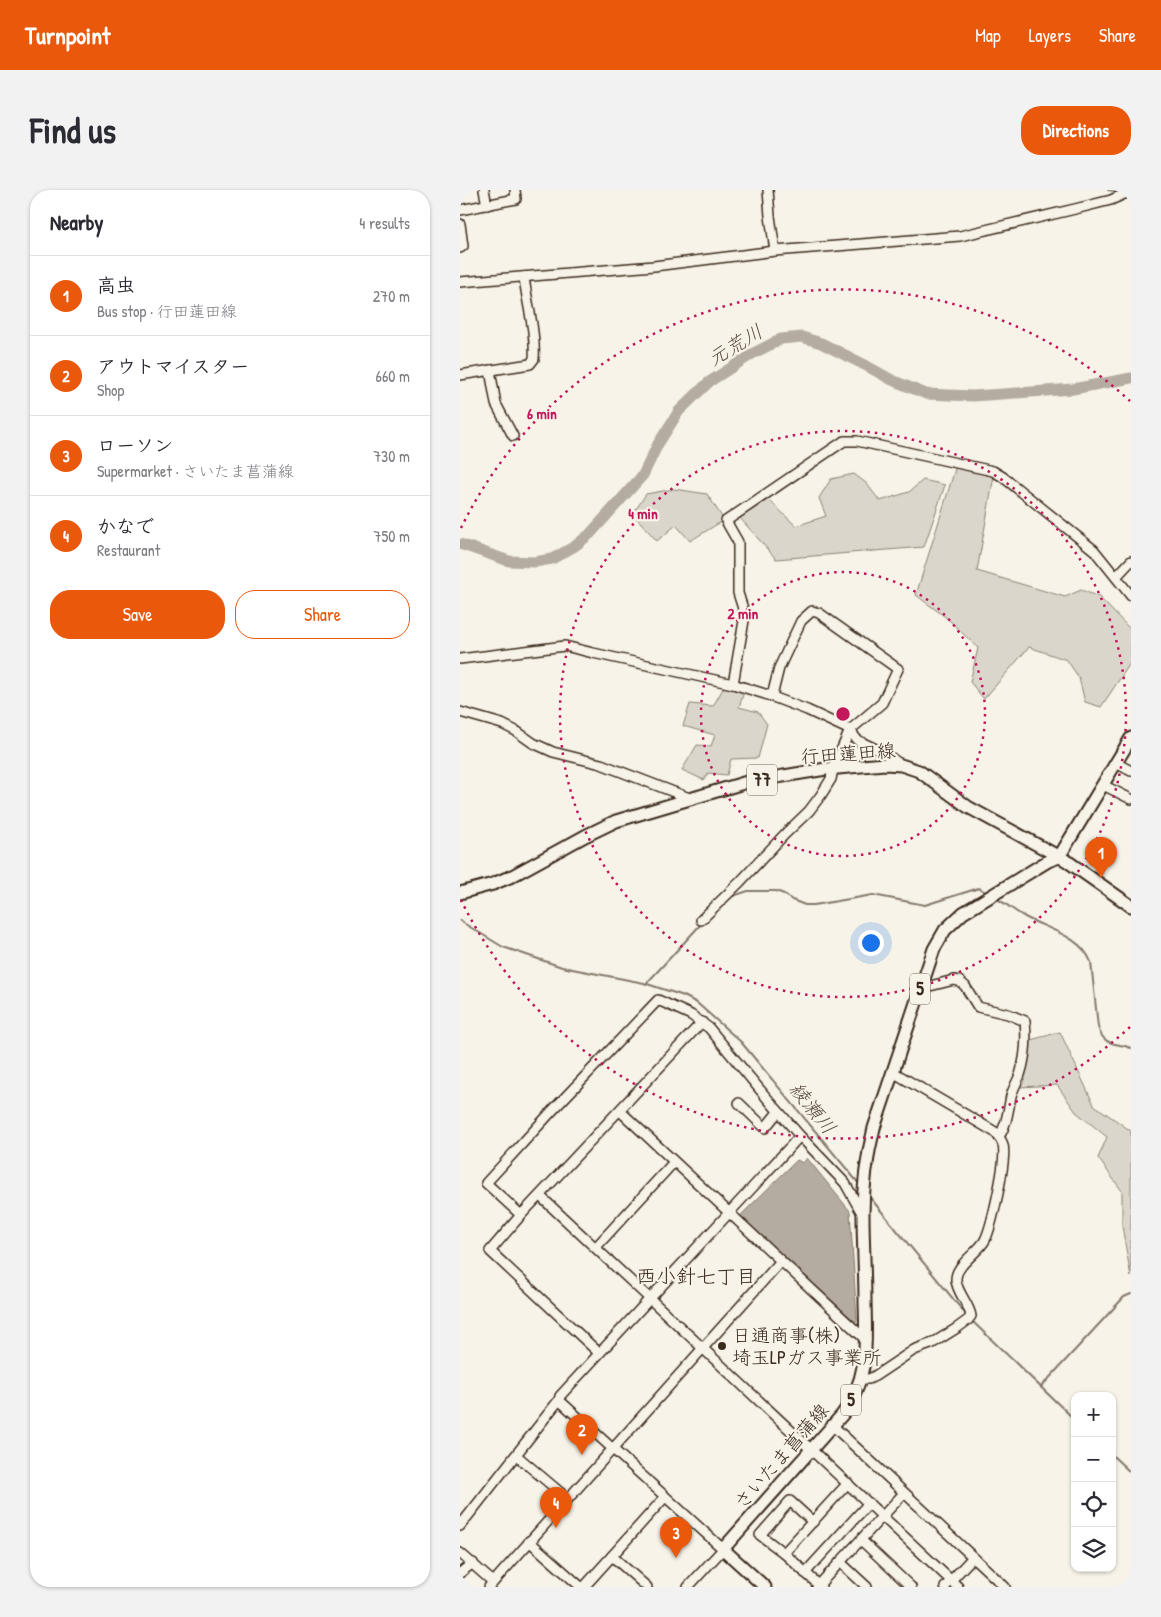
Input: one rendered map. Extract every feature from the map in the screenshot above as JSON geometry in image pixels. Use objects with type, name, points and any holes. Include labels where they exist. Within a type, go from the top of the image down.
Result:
[{"type":"main road","points":[[1059,857],[1131,738]]},
{"type":"main road","name":"行田蓮田線","points":[[460,893],[493,884],[512,876],[584,836],[616,822],[747,782],[833,769],[885,764],[901,765],[919,771],[968,807],[1059,857],[1131,906]]},
{"type":"main road","name":"5","points":[[863,1211],[864,1181],[870,1143],[934,949],[952,922],[1048,861],[1059,857]]},
{"type":"main road","name":"さいたま菖蒲線","points":[[723,1549],[848,1406],[861,1379],[865,1361],[866,1340],[863,1211]]},
{"type":"main road","points":[[723,1549],[765,1587]]},
{"type":"street","points":[[484,190],[487,205]]},
{"type":"street","points":[[460,210],[516,199],[515,190]]},
{"type":"street","points":[[768,190],[775,251]]},
{"type":"street","points":[[460,282],[654,266],[775,251],[960,236],[1112,200],[1131,191]]},
{"type":"street","points":[[460,224],[464,242],[460,248]]},
{"type":"street","points":[[460,375],[530,364],[534,358],[533,329],[524,277]]},
{"type":"street","points":[[490,370],[496,404],[513,436]]},
{"type":"street","points":[[733,684],[744,615],[738,593],[738,542],[726,521],[844,441],[850,440],[994,471],[1094,550],[1131,596]]},
{"type":"street","points":[[1116,577],[1131,562]]},
{"type":"street","points":[[701,920],[740,882],[821,795],[831,780],[833,769],[850,730],[882,703],[898,670],[819,613],[812,611],[801,622],[779,668],[772,696]]},
{"type":"street","points":[[460,659],[565,646],[733,684],[772,696],[850,730],[857,740],[886,754],[901,765]]},
{"type":"street","points":[[460,712],[502,724],[533,743],[553,752],[601,764],[693,799]]},
{"type":"street","points":[[1116,763],[1131,771]]},
{"type":"street","points":[[1103,785],[1131,799]]},
{"type":"street","points":[[922,984],[930,986],[954,980],[959,981],[965,986],[978,1007],[1008,1014],[1025,1021],[1027,1035],[1026,1052],[1011,1096],[1004,1128],[999,1137]]},
{"type":"street","points":[[522,1215],[486,1183],[658,1000],[676,1007],[709,1028],[778,1112],[845,1183],[863,1211]]},
{"type":"street","points":[[599,1353],[490,1250],[702,1022]]},
{"type":"street","points":[[861,1379],[869,1379],[875,1376],[914,1350],[933,1343],[958,1328],[971,1316],[969,1307],[958,1288],[956,1279],[958,1271],[985,1241],[998,1191],[1004,1155],[1003,1144],[995,1132],[892,1072]]},
{"type":"street","points":[[739,1103],[765,1128],[778,1112]]},
{"type":"street","points":[[620,1111],[866,1340]]},
{"type":"street","points":[[460,1526],[517,1456],[559,1400],[560,1396],[800,1136]]},
{"type":"street","points":[[596,1247],[674,1162]]},
{"type":"street","points":[[540,1196],[883,1516],[951,1585],[973,1557]]},
{"type":"street","points":[[460,1553],[491,1584],[781,1261]]},
{"type":"street","points":[[559,1400],[723,1549],[688,1587]]},
{"type":"street","points":[[832,1425],[1005,1587]]},
{"type":"street","points":[[517,1456],[568,1499]]},
{"type":"street","points":[[784,1553],[848,1483]]},
{"type":"street","points":[[813,1522],[790,1501],[760,1535],[784,1553],[819,1586],[904,1493]]},
{"type":"street","points":[[529,1541],[583,1587],[665,1497]]},
{"type":"street","points":[[805,1572],[868,1503]]},
{"type":"street","points":[[861,1540],[911,1587]]},
{"type":"street","points":[[612,1556],[647,1587]]},
{"type":"street","points":[[840,1562],[867,1587]]},
{"type":"street","points":[[460,1573],[472,1563]]},
{"type":"shaded area","points":[[956,466],[994,476],[977,571],[1065,597],[1081,590],[1099,597],[1131,630],[1131,662],[1101,707],[1085,702],[1079,678],[1067,660],[1029,647],[984,699],[970,682],[978,648],[948,619],[916,595]]},
{"type":"shaded area","points":[[854,474],[866,483],[880,501],[909,492],[923,480],[945,485],[924,547],[776,559],[740,518],[768,499],[796,526],[826,516],[819,498],[831,479]]},
{"type":"shaded area","points":[[674,489],[707,494],[724,520],[690,541],[676,525],[657,541],[633,514],[646,494]]},
{"type":"shaded area","points":[[724,687],[744,692],[739,707],[758,712],[767,724],[758,758],[731,759],[727,775],[708,773],[704,780],[682,770],[697,745],[711,746],[715,735],[683,726],[690,704],[713,706]]},
{"type":"shaded area","points":[[1060,1032],[1094,1105],[1131,1131],[1131,1277],[1122,1226],[1122,1191],[1098,1158],[1107,1137],[1076,1112],[1057,1085],[1019,1087],[1027,1041]]},
{"type":"shaded area","points":[[807,1158],[850,1211],[857,1321],[855,1322],[740,1216],[797,1160],[803,1163]]},
{"type":"waterway","points":[[1108,190],[1121,192]]},
{"type":"waterway","name":"元荒川","points":[[460,544],[509,561],[534,562],[552,559],[575,546],[590,534],[643,475],[658,444],[679,411],[709,382],[754,353],[781,339],[802,337],[821,343],[892,380],[926,394],[973,396],[1073,389],[1131,378]]},
{"type":"waterway","points":[[724,903],[733,896],[748,891],[776,891],[805,905],[873,895],[925,905],[979,888],[987,893]]},
{"type":"waterway","points":[[995,898],[1025,917],[1063,934],[1080,946],[1091,962],[1100,1033],[1103,1038],[1111,1043],[1131,1048]]},
{"type":"waterway","name":"綾瀬川","points":[[460,921],[503,947],[562,967],[644,983],[684,996],[697,1003],[741,1042],[860,1185]]},
{"type":"waterway","points":[[646,984],[702,923]]},
{"type":"waterway","name":"綾瀬川","points":[[868,1195],[968,1317]]},
{"type":"waterway","points":[[1041,1387],[1124,1297],[1131,1294]]},
{"type":"waterway","name":"綾瀬川","points":[[971,1320],[1071,1416]]},
{"type":"waterway","name":"綾瀬川","points":[[1116,1459],[1131,1473]]},
{"type":"place","name":"高虫","points":[[1101,878]]},
{"type":"place","name":"日通商事(株) 埼玉LPガス事業所","points":[[722,1346]]},
{"type":"place","name":"アウトマイスター","points":[[582,1455]]},
{"type":"place","name":"かなで","points":[[556,1528]]},
{"type":"place","name":"ローソン","points":[[676,1558]]},
{"type":"district","name":"西小針七丁目","points":[[696,1276]]}]
